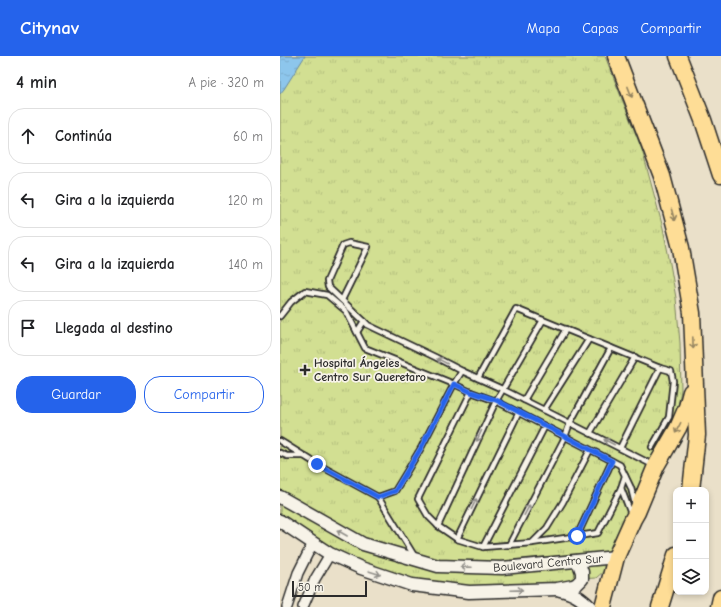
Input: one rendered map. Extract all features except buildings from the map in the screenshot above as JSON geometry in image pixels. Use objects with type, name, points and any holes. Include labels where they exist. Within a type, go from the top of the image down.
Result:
[{"type":"highway","points":[[616,56],[662,176],[681,248],[692,313],[695,378],[697,436],[691,487]]},
{"type":"highway","points":[[678,56],[703,120],[721,175]]},
{"type":"highway","points":[[603,607],[616,557],[656,466],[678,428],[687,407],[695,378]]},
{"type":"highway","points":[[660,607],[675,559]]},
{"type":"highway","points":[[719,607],[721,598]]},
{"type":"street","name":"Boulevard Centro Sur","points":[[280,497],[363,544],[438,566],[502,568],[616,557]]},
{"type":"street","name":"Boulevard Centro Sur","points":[[280,521],[330,554],[361,568],[412,585],[469,592],[557,589]]},
{"type":"street","points":[[313,543],[298,573],[287,605],[303,607],[315,579],[330,554]]},
{"type":"street","points":[[557,589],[573,586],[582,579],[582,572],[578,561]]},
{"type":"street","points":[[557,589],[575,594],[583,599],[590,607]]},
{"type":"lane","points":[[342,300],[368,248],[349,243],[343,245],[326,281],[328,287],[368,325],[570,422],[656,466]]},
{"type":"lane","points":[[280,316],[291,302],[305,291],[327,295],[346,311],[365,348],[471,392],[496,400],[620,465],[631,488],[635,515]]},
{"type":"lane","points":[[478,378],[516,309],[635,358],[671,371],[673,381],[669,417],[652,447]]},
{"type":"lane","points":[[357,332],[364,320]]},
{"type":"lane","points":[[438,526],[496,400],[543,320]]},
{"type":"lane","points":[[524,400],[566,329]]},
{"type":"lane","points":[[544,410],[589,339]]},
{"type":"lane","points":[[509,545],[566,437],[570,422],[611,348]]},
{"type":"lane","points":[[590,433],[635,358]]},
{"type":"lane","points":[[620,448],[660,368]]},
{"type":"lane","points":[[378,497],[395,491],[421,448],[462,371]]},
{"type":"lane","points":[[471,392],[418,499],[428,516],[438,526],[457,539],[482,547],[532,543],[598,533],[621,488],[625,476]]},
{"type":"lane","points":[[457,539],[518,412]]},
{"type":"lane","points":[[482,547],[545,426]]},
{"type":"lane","points":[[280,440],[317,464],[378,497],[417,560]]},
{"type":"lane","points":[[532,543],[547,528],[563,502],[590,450]]},
{"type":"lane","points":[[280,453],[287,456],[304,456]]},
{"type":"lane","points":[[577,536],[612,461]]},
{"type":"lane","points":[[621,488],[635,515]]},
{"type":"green space","points":[[280,56],[605,56],[642,150],[663,228],[676,298],[680,343],[681,390],[678,406],[670,428],[616,536],[604,571],[596,578],[577,579],[577,584],[469,592],[361,568],[280,521]]},
{"type":"water","points":[[280,56],[305,56],[280,94]]},
{"type":"place","name":"Hospital Ángeles Centro Sur Queretaro","points":[[305,370]]},
{"type":"route","points":[[317,464],[378,497],[395,491],[421,448],[454,384],[471,392],[496,400],[612,461],[577,536]]}]
